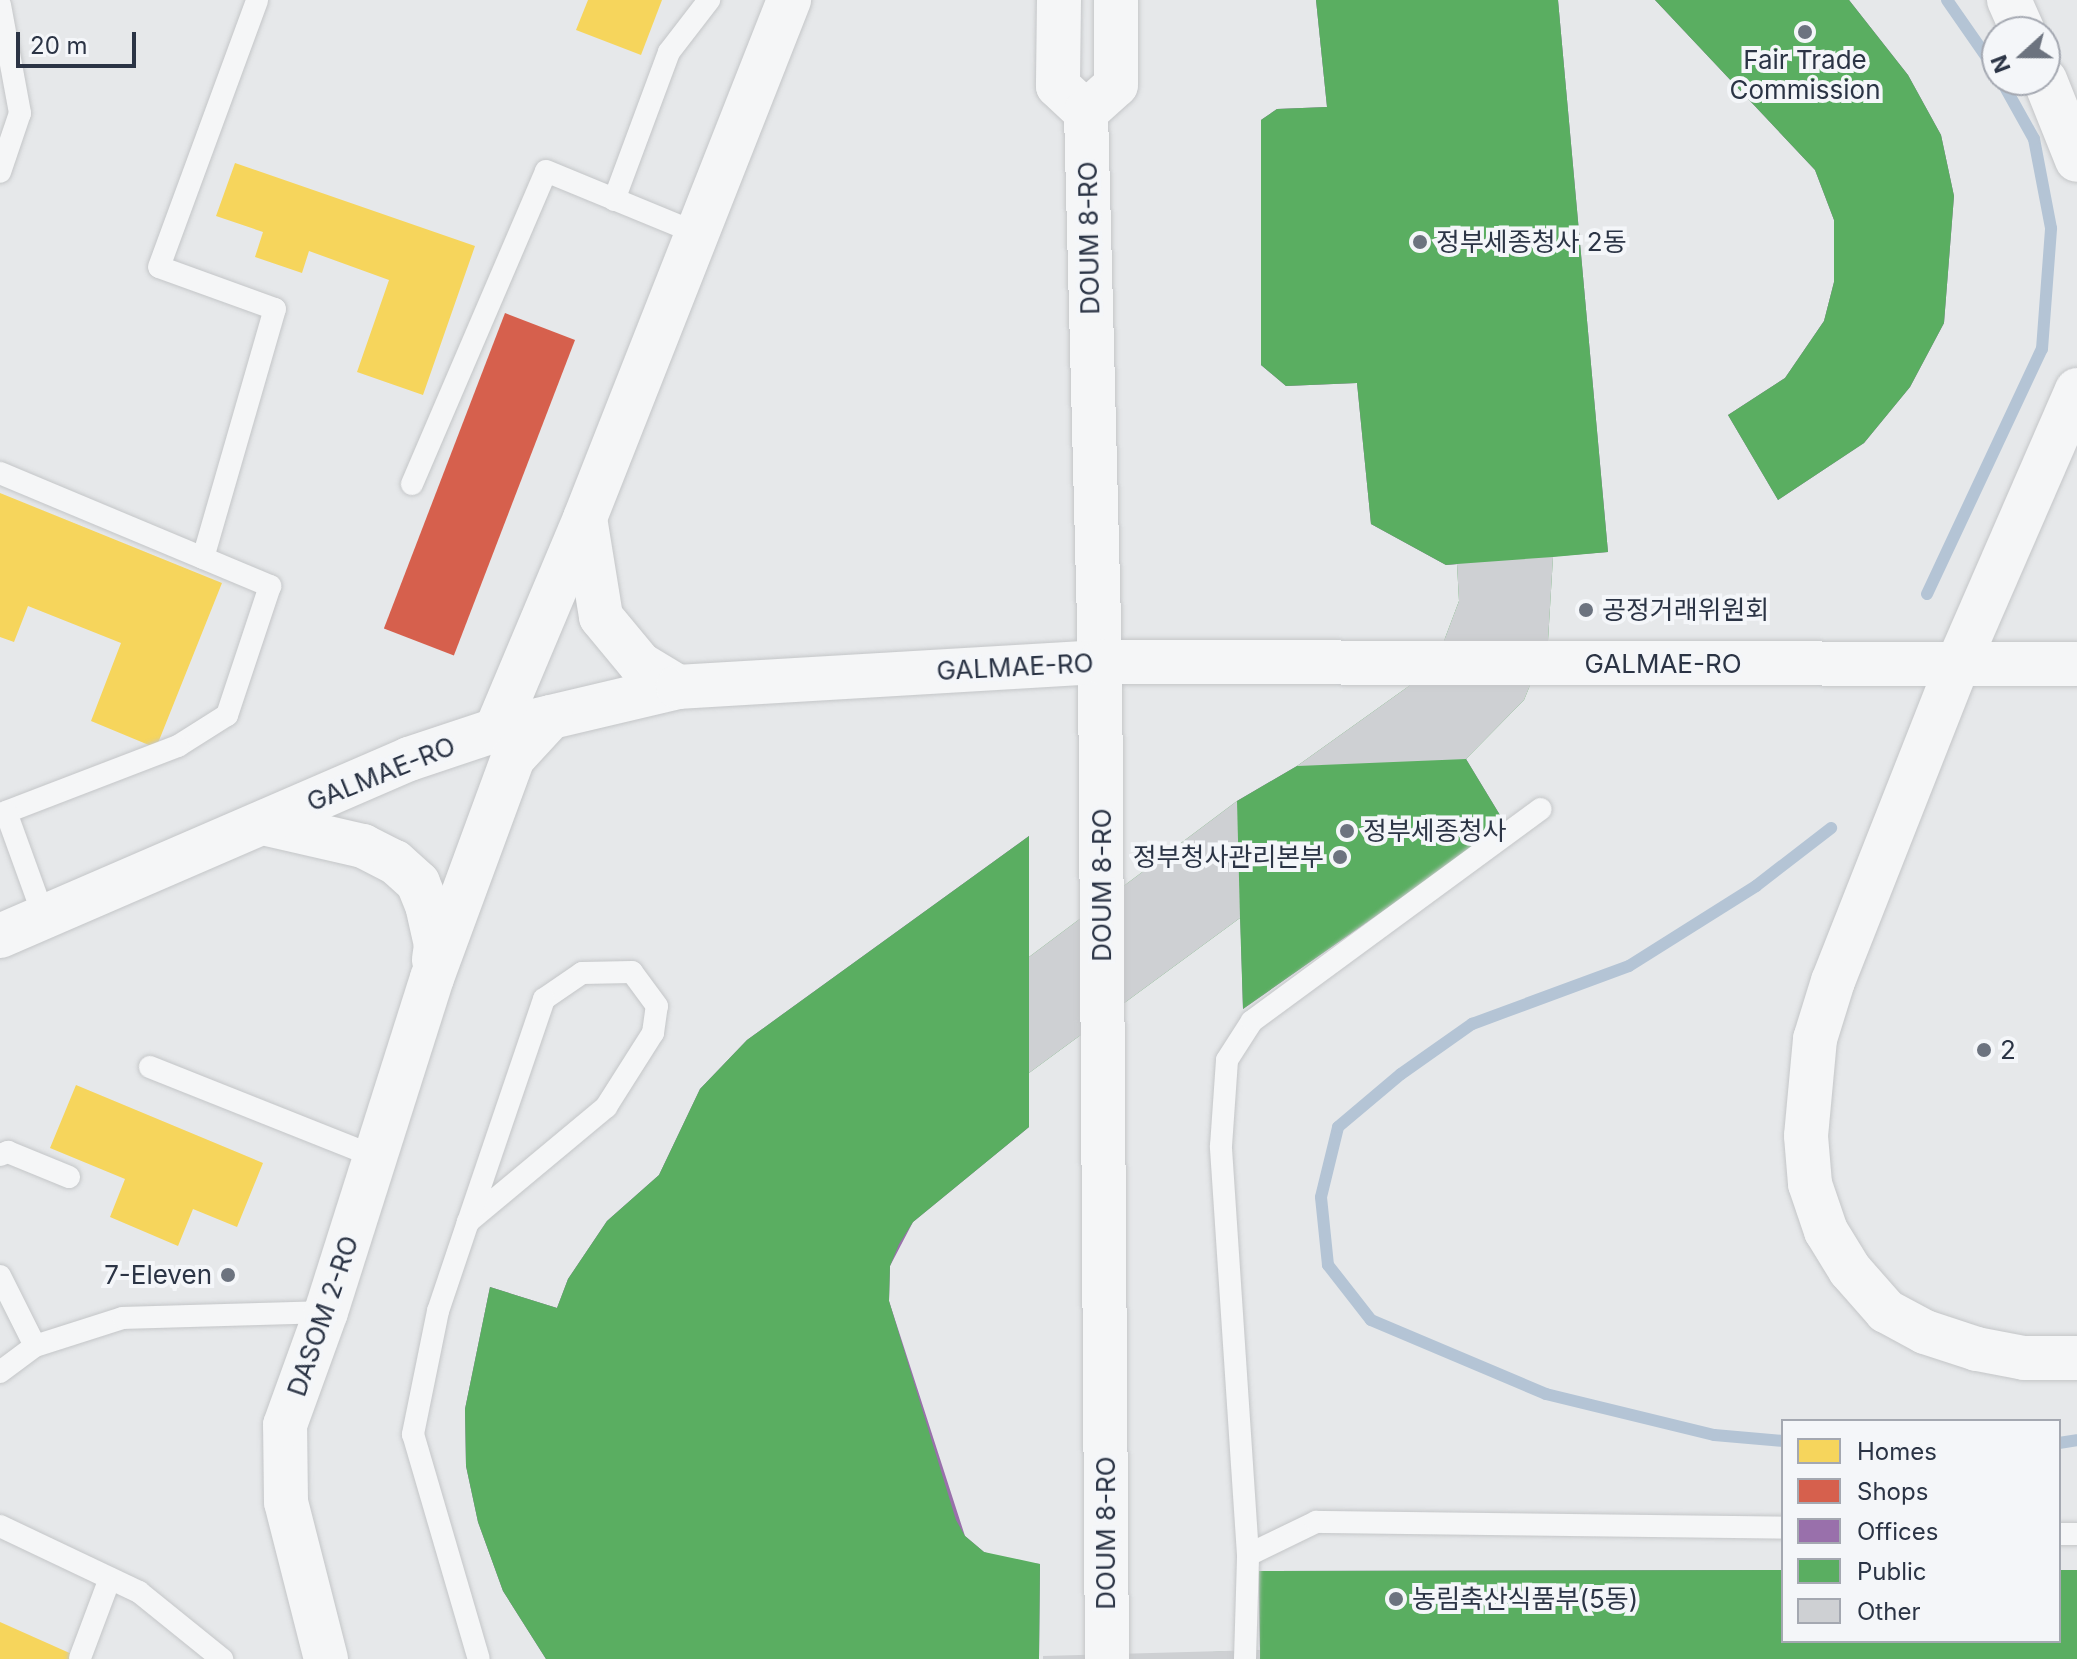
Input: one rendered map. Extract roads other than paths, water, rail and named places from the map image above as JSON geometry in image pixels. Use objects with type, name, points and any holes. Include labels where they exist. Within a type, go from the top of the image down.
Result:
[{"type":"street","points":[[496,730],[699,234],[789,0]]},
{"type":"street","points":[[1059,0],[1058,86],[1086,112],[1116,85],[1116,0]]},
{"type":"street","points":[[2051,96],[2077,160]]},
{"type":"street","name":"DOUM 8-RO","points":[[1086,112],[1100,662],[1107,1659]]},
{"type":"street","points":[[2077,390],[1958,664],[1815,1039],[1806,1092],[1810,1184],[1826,1231],[1850,1270],[1886,1311],[1925,1332],[1977,1349],[2024,1358],[2077,1358]]},
{"type":"street","points":[[585,518],[601,617],[640,664],[678,687]]},
{"type":"street","name":"GALMAE-RO","points":[[0,936],[409,759],[496,730],[678,687],[1100,662],[2077,664]]},
{"type":"street","points":[[432,978],[513,758],[551,717]]},
{"type":"street","points":[[263,823],[363,846],[395,862],[418,883],[427,905],[436,945],[432,978]]},
{"type":"street","name":"DASOM 2-RO","points":[[326,1659],[286,1502],[285,1425],[326,1312],[432,978]]},
{"type":"lane","points":[[203,558],[275,309],[159,267],[257,0]]},
{"type":"lane","points":[[614,200],[669,52],[709,0]]},
{"type":"lane","points":[[0,5],[20,113],[0,172]]},
{"type":"lane","points":[[412,484],[546,171],[699,234]]},
{"type":"lane","points":[[0,473],[270,586],[227,715],[178,746],[6,812],[44,917]]},
{"type":"lane","points":[[1245,1659],[1248,1555],[1221,1146],[1227,1060],[1252,1021],[1541,809]]},
{"type":"lane","points":[[468,1222],[606,1107],[653,1033],[657,1006],[632,972],[582,973],[544,999],[468,1222],[438,1311],[413,1434],[479,1659]]},
{"type":"lane","points":[[150,1067],[376,1157]]},
{"type":"lane","points":[[0,1155],[8,1152],[69,1177]]},
{"type":"lane","points":[[0,1276],[35,1346]]},
{"type":"lane","points":[[0,1372],[35,1346],[123,1318],[326,1312]]},
{"type":"lane","points":[[1248,1555],[1316,1522],[1781,1528]]},
{"type":"lane","points":[[0,1526],[139,1592],[222,1659]]},
{"type":"lane","points":[[80,1658],[110,1578]]},
{"type":"waterway","points":[[1947,0],[1981,49]]},
{"type":"waterway","points":[[1927,594],[2042,349],[2051,228],[2034,139],[2010,96]]},
{"type":"waterway","points":[[1781,1441],[1714,1435],[1546,1394],[1371,1320],[1328,1265],[1321,1197],[1338,1127],[1401,1074],[1472,1024],[1629,966],[1756,886],[1831,828]]},
{"type":"waterway","points":[[2061,1443],[2077,1440]]},
{"type":"place","name":"Fair Trade Commission","points":[[1805,32]]},
{"type":"place","name":"정부세종청사 2동","points":[[1420,242]]},
{"type":"place","name":"공정거래위원회","points":[[1586,610]]},
{"type":"place","name":"정부세종청사","points":[[1347,831]]},
{"type":"place","name":"정부청사관리본부","points":[[1340,857]]},
{"type":"place","name":"2","points":[[1984,1050]]},
{"type":"place","name":"7-Eleven","points":[[228,1275]]},
{"type":"place","name":"농림축산식품부(5동)","points":[[1396,1599]]}]
